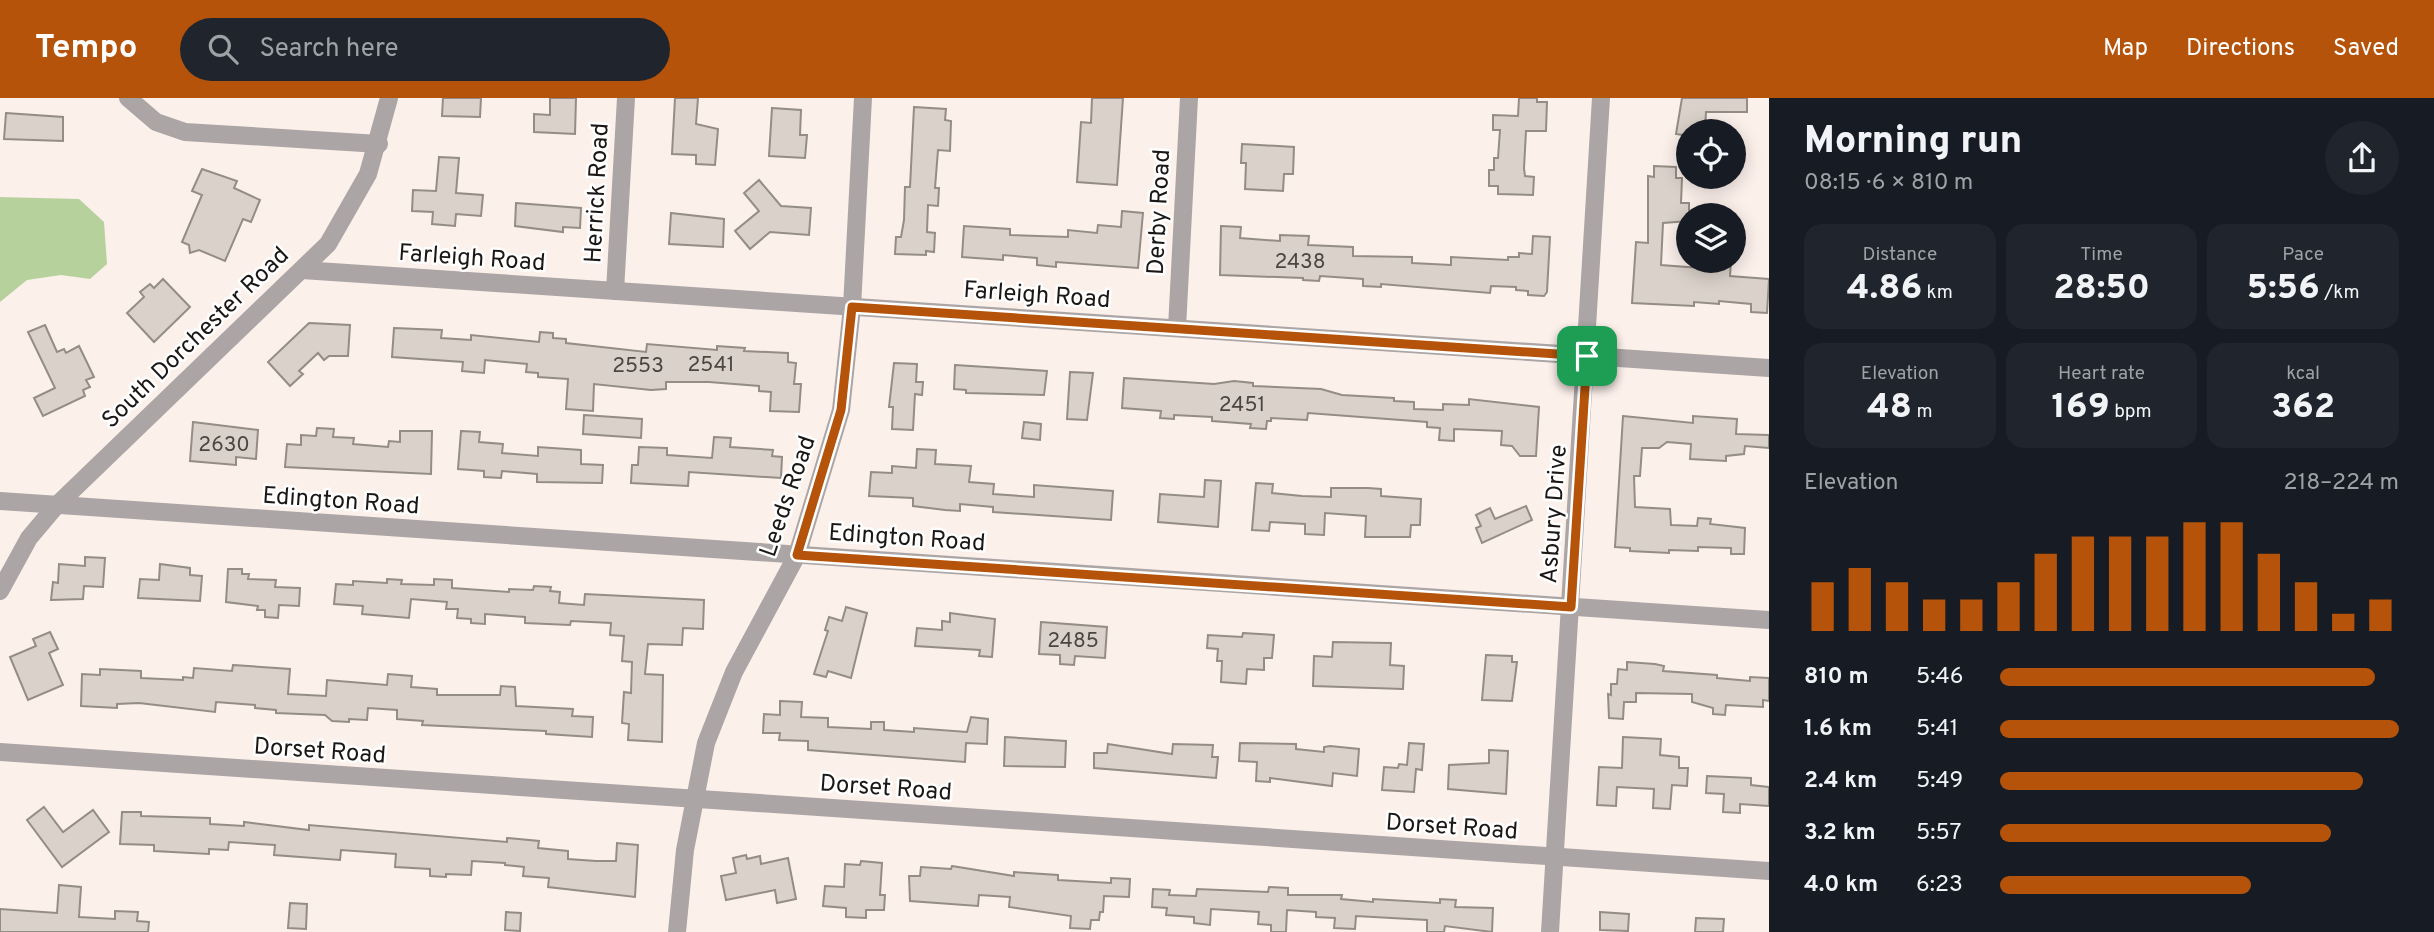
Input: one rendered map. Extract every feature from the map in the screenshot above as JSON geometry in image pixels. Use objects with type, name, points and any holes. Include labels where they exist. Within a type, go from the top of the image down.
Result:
[{"type":"street","points":[[128,98],[156,122],[185,132],[379,144]]},
{"type":"street","name":"South Dorchester Road","points":[[0,591],[29,538],[56,506],[328,244],[368,174],[379,144],[389,98]]},
{"type":"street","name":"Herrick Road","points":[[615,291],[626,98]]},
{"type":"street","name":"Leeds Road","points":[[677,932],[693,798],[706,743],[734,672],[797,555],[841,410],[852,307],[863,98]]},
{"type":"street","name":"Derby Road","points":[[1177,328],[1189,98]]},
{"type":"street","name":"Asbury Drive","points":[[1550,932],[1601,98]]},
{"type":"street","name":"Farleigh Road","points":[[302,270],[1769,368]]},
{"type":"street","name":"Edington Road","points":[[0,501],[1769,620]]},
{"type":"street","name":"Dorset Road","points":[[0,752],[1769,872]]},
{"type":"green space","points":[[0,197],[79,199],[104,222],[107,264],[90,279],[61,275],[27,280],[0,302]]},
{"type":"building","points":[[443,98],[481,98],[480,117],[442,116]]},
{"type":"building","points":[[550,98],[576,98],[575,134],[534,132],[534,114],[550,115]]},
{"type":"building","points":[[675,98],[698,98],[696,124],[718,129],[715,165],[696,164],[696,155],[672,154]]},
{"type":"building","points":[[1092,98],[1123,98],[1117,185],[1077,182],[1081,122],[1091,123]]},
{"type":"building","points":[[1519,98],[1537,98],[1537,102],[1547,102],[1546,131],[1526,131],[1524,168],[1525,176],[1534,177],[1533,195],[1498,194],[1498,186],[1489,186],[1489,170],[1494,170],[1494,158],[1498,158],[1500,130],[1493,130],[1493,115],[1518,116]]},
{"type":"building","points":[[1682,98],[1747,98],[1747,112],[1706,112],[1706,119],[1678,119]]},
{"type":"building","points":[[914,107],[946,109],[945,120],[951,121],[950,151],[938,150],[935,188],[939,188],[938,206],[928,205],[927,232],[935,233],[934,252],[926,251],[926,255],[895,254],[896,237],[901,237],[904,220],[905,187],[910,187]]},
{"type":"building","points":[[772,108],[801,110],[800,135],[807,135],[805,158],[769,156]]},
{"type":"building","points":[[6,113],[63,117],[63,141],[4,139]]},
{"type":"building","points":[[1242,144],[1294,147],[1293,174],[1284,174],[1283,191],[1245,189],[1246,163],[1241,163]]},
{"type":"building","points":[[439,157],[459,158],[456,193],[483,195],[481,216],[456,214],[455,226],[432,224],[433,212],[412,211],[413,190],[436,191]]},
{"type":"building","points":[[1654,166],[1676,167],[1676,189],[1682,189],[1681,203],[1676,203],[1676,222],[1663,223],[1661,265],[1676,266],[1676,273],[1730,273],[1730,276],[1769,279],[1767,313],[1751,312],[1751,304],[1719,301],[1719,304],[1694,302],[1694,306],[1632,303],[1636,242],[1648,243],[1648,176],[1654,177]]},
{"type":"building","points":[[202,169],[237,181],[234,188],[260,200],[251,222],[243,219],[225,261],[199,250],[190,253],[189,245],[182,242],[202,195],[192,191]]},
{"type":"building","points":[[759,180],[781,206],[811,208],[809,235],[770,232],[750,249],[735,231],[759,211],[744,193]]},
{"type":"building","points":[[516,203],[581,208],[580,228],[563,227],[563,232],[515,226]]},
{"type":"building","points":[[1122,211],[1143,213],[1138,268],[1056,262],[1056,267],[1037,265],[1037,258],[1003,255],[1003,260],[962,257],[964,226],[1010,229],[1010,235],[1068,237],[1068,230],[1097,233],[1098,225],[1121,227]]},
{"type":"building","points":[[671,213],[724,219],[723,247],[669,244]]},
{"type":"building","points":[[1221,226],[1241,227],[1240,238],[1280,241],[1280,235],[1309,236],[1308,245],[1353,247],[1353,256],[1412,257],[1412,263],[1451,265],[1451,257],[1508,260],[1508,257],[1519,257],[1519,253],[1532,254],[1533,236],[1550,237],[1547,292],[1544,296],[1528,295],[1528,291],[1516,290],[1516,287],[1491,286],[1490,293],[1381,284],[1381,287],[1363,286],[1363,279],[1320,276],[1319,281],[1220,275]]},
{"type":"building","points":[[163,279],[190,307],[154,342],[127,313],[144,297],[140,292],[150,284],[154,288]]},
{"type":"building","points":[[309,323],[350,325],[348,356],[329,356],[324,360],[318,353],[299,371],[303,374],[290,386],[268,362]]},
{"type":"building","points":[[45,325],[57,352],[64,349],[66,353],[79,346],[94,377],[86,380],[90,387],[83,390],[85,396],[43,416],[34,398],[55,388],[28,332]]},
{"type":"building","points":[[394,328],[442,330],[441,338],[471,340],[471,335],[539,342],[540,332],[553,333],[553,338],[566,339],[566,343],[646,352],[647,344],[717,350],[717,346],[745,348],[744,351],[788,353],[788,362],[796,363],[794,384],[801,384],[799,412],[770,411],[771,392],[759,391],[759,386],[709,382],[666,382],[666,389],[651,390],[594,384],[593,411],[566,409],[568,379],[538,377],[538,373],[526,372],[527,364],[485,360],[484,373],[462,371],[463,362],[392,357]]},
{"type":"building","points":[[894,363],[917,364],[916,382],[923,382],[922,395],[915,394],[913,430],[892,429],[893,407],[889,407]]},
{"type":"building","points":[[955,365],[1047,371],[1044,395],[966,393],[966,390],[954,389]]},
{"type":"building","points":[[1070,372],[1093,373],[1087,420],[1067,419]]},
{"type":"building","points":[[1124,378],[1214,384],[1234,381],[1253,383],[1253,386],[1321,389],[1342,395],[1414,402],[1414,409],[1443,410],[1443,404],[1469,405],[1469,399],[1539,407],[1536,456],[1520,456],[1512,446],[1501,445],[1502,431],[1454,429],[1454,441],[1439,440],[1440,428],[1427,427],[1427,422],[1308,413],[1307,420],[1271,418],[1271,421],[1267,421],[1266,429],[1250,428],[1251,424],[1212,421],[1212,417],[1174,415],[1174,419],[1160,418],[1161,411],[1122,408]]},
{"type":"building","points":[[584,415],[642,419],[641,438],[583,434]]},
{"type":"building","points":[[1623,416],[1693,423],[1693,416],[1737,419],[1736,434],[1769,435],[1769,448],[1745,446],[1744,454],[1726,456],[1726,461],[1690,459],[1691,444],[1667,442],[1659,448],[1642,448],[1640,476],[1634,476],[1635,507],[1670,509],[1671,525],[1697,526],[1698,518],[1711,519],[1710,524],[1745,528],[1744,554],[1731,554],[1731,548],[1698,547],[1698,551],[1669,550],[1669,553],[1630,551],[1630,548],[1615,547]]},
{"type":"building","points":[[193,422],[258,430],[256,459],[236,457],[236,465],[190,461]]},
{"type":"building","points":[[1024,422],[1041,424],[1040,440],[1022,438]]},
{"type":"building","points":[[317,428],[334,429],[333,437],[354,438],[353,444],[388,447],[389,441],[400,442],[400,431],[432,431],[431,474],[285,467],[287,444],[301,445],[301,435],[316,436]]},
{"type":"building","points":[[461,431],[480,432],[479,442],[503,444],[502,453],[538,456],[538,447],[581,450],[581,464],[603,465],[602,483],[537,482],[537,474],[502,471],[501,478],[484,477],[484,471],[458,469]]},
{"type":"building","points":[[714,437],[731,438],[730,447],[773,450],[772,456],[782,457],[781,478],[689,472],[688,486],[631,483],[632,465],[638,465],[639,447],[667,448],[667,455],[712,458]]},
{"type":"building","points":[[917,449],[936,450],[935,464],[971,466],[969,482],[994,484],[993,494],[1034,497],[1034,485],[1113,491],[1111,520],[993,512],[993,507],[960,504],[960,511],[945,510],[913,506],[913,498],[869,496],[871,472],[892,473],[892,466],[916,468]]},
{"type":"building","points":[[1205,480],[1221,481],[1218,527],[1158,522],[1160,494],[1204,497]]},
{"type":"building","points":[[1256,483],[1273,484],[1272,493],[1302,496],[1331,497],[1331,488],[1368,488],[1381,489],[1381,496],[1421,499],[1420,525],[1411,525],[1410,537],[1365,537],[1366,516],[1325,513],[1324,535],[1305,534],[1305,524],[1270,522],[1269,531],[1252,530]]},
{"type":"building","points":[[1526,506],[1532,520],[1482,543],[1476,528],[1481,526],[1476,515],[1490,508],[1495,519]]},
{"type":"building","points":[[85,557],[105,558],[103,587],[84,586],[83,599],[51,600],[53,582],[58,583],[59,564],[85,566]]},
{"type":"building","points":[[160,564],[190,568],[190,575],[202,576],[200,601],[138,598],[140,579],[159,580]]},
{"type":"building","points":[[228,569],[242,569],[242,574],[249,574],[248,579],[276,580],[275,587],[300,588],[299,606],[279,605],[278,618],[265,617],[265,610],[257,610],[258,606],[226,602]]},
{"type":"building","points":[[387,579],[402,580],[401,584],[434,585],[434,579],[452,580],[452,588],[509,592],[509,589],[533,590],[534,586],[551,587],[550,591],[560,592],[559,603],[584,605],[585,594],[704,600],[703,629],[683,628],[682,645],[648,644],[645,674],[663,675],[662,742],[628,740],[629,724],[622,723],[624,692],[631,693],[632,662],[622,661],[624,636],[610,635],[611,623],[525,623],[525,617],[485,614],[485,624],[471,623],[471,619],[457,618],[458,609],[446,609],[447,602],[411,599],[409,618],[362,614],[363,606],[334,604],[336,584],[353,585],[353,581],[387,583]]},
{"type":"building","points":[[846,607],[867,613],[851,678],[828,671],[826,677],[814,674],[828,631],[825,630],[829,617],[842,621]]},
{"type":"building","points":[[950,613],[995,619],[992,657],[979,656],[980,650],[915,646],[917,628],[942,630],[942,621],[950,622]]},
{"type":"building","points":[[1041,622],[1107,627],[1105,658],[1075,656],[1074,665],[1060,664],[1060,655],[1039,654]]},
{"type":"building","points":[[50,632],[58,649],[49,653],[63,685],[28,700],[10,657],[36,646],[33,639]]},
{"type":"building","points":[[1243,633],[1274,635],[1272,658],[1264,658],[1264,670],[1247,669],[1246,684],[1221,682],[1222,661],[1217,661],[1218,649],[1207,648],[1208,635],[1242,637]]},
{"type":"building","points":[[1333,642],[1391,643],[1390,665],[1404,666],[1403,689],[1313,686],[1314,656],[1332,657]]},
{"type":"building","points":[[1486,655],[1512,656],[1512,662],[1517,662],[1512,701],[1482,700]]},
{"type":"building","points":[[1627,662],[1664,666],[1663,671],[1717,675],[1717,678],[1750,681],[1750,677],[1769,678],[1769,701],[1763,700],[1763,707],[1726,705],[1725,715],[1713,714],[1713,708],[1692,702],[1692,694],[1636,693],[1636,702],[1624,702],[1623,719],[1609,718],[1608,694],[1611,695],[1611,684],[1617,684],[1618,669],[1627,670]]},
{"type":"building","points":[[233,665],[290,669],[288,694],[326,696],[327,680],[387,685],[388,674],[412,676],[411,687],[437,689],[437,695],[500,695],[501,686],[515,687],[516,706],[573,709],[572,716],[593,717],[592,737],[546,734],[546,731],[422,725],[423,721],[397,719],[397,710],[368,708],[367,720],[349,719],[349,722],[332,721],[325,715],[276,713],[276,710],[255,708],[255,705],[216,702],[215,712],[139,703],[117,704],[117,708],[81,706],[82,674],[100,675],[100,669],[141,671],[141,678],[183,680],[183,677],[193,678],[194,668],[232,671]]},
{"type":"building","points":[[780,701],[802,702],[801,717],[828,718],[828,727],[871,729],[871,722],[884,722],[884,730],[914,732],[914,728],[967,732],[971,717],[988,719],[987,744],[966,743],[965,762],[808,750],[808,741],[779,740],[780,733],[763,733],[764,714],[780,715]]},
{"type":"building","points":[[1005,737],[1066,741],[1065,767],[1004,766]]},
{"type":"building","points":[[1623,737],[1661,739],[1660,755],[1679,757],[1679,768],[1688,768],[1687,786],[1672,785],[1670,809],[1653,808],[1654,789],[1617,787],[1616,806],[1597,805],[1599,767],[1622,768]]},
{"type":"building","points":[[1240,743],[1296,744],[1296,749],[1324,752],[1324,747],[1330,746],[1359,749],[1357,776],[1333,773],[1332,786],[1270,778],[1270,782],[1256,781],[1257,762],[1239,761]]},
{"type":"building","points":[[1409,743],[1424,744],[1422,770],[1416,769],[1414,792],[1382,790],[1384,767],[1398,768],[1399,764],[1407,765]]},
{"type":"building","points":[[1108,744],[1172,754],[1173,744],[1213,745],[1212,757],[1218,757],[1216,778],[1094,768],[1094,753],[1107,753]]},
{"type":"building","points":[[1489,750],[1508,751],[1506,794],[1448,789],[1449,765],[1489,763]]},
{"type":"building","points":[[1707,776],[1751,778],[1751,785],[1769,787],[1769,806],[1740,804],[1740,813],[1723,812],[1724,794],[1706,793]]},
{"type":"building","points":[[44,807],[63,832],[93,810],[109,832],[62,867],[27,820]]},
{"type":"building","points":[[122,812],[141,812],[141,816],[210,818],[210,824],[244,826],[244,822],[309,830],[309,825],[507,842],[507,838],[539,841],[538,848],[568,851],[568,859],[596,861],[616,861],[617,843],[638,845],[635,897],[548,887],[549,878],[523,876],[524,867],[505,863],[472,861],[471,875],[446,874],[446,877],[430,876],[430,869],[395,867],[396,854],[341,850],[340,860],[274,855],[275,845],[229,842],[228,850],[209,849],[209,854],[154,851],[154,845],[120,844]]},
{"type":"building","points":[[746,855],[747,859],[760,856],[761,864],[788,858],[796,899],[777,903],[775,890],[726,900],[721,876],[736,873],[733,858]]},
{"type":"building","points":[[861,861],[882,863],[880,895],[885,895],[884,910],[866,910],[866,918],[846,917],[846,908],[823,906],[825,886],[844,887],[845,864],[860,865]]},
{"type":"building","points":[[952,866],[1014,876],[1014,872],[1058,875],[1058,880],[1111,883],[1111,878],[1130,879],[1129,897],[1104,896],[1103,912],[1100,912],[1099,920],[1091,920],[1090,929],[1070,928],[1071,916],[1009,907],[1010,897],[979,895],[978,906],[910,901],[909,876],[920,876],[921,867],[951,869]]},
{"type":"building","points":[[59,885],[81,887],[79,917],[115,919],[115,911],[138,912],[137,921],[149,922],[148,932],[0,932],[0,909],[57,913]]},
{"type":"building","points":[[1269,887],[1288,888],[1288,895],[1342,895],[1341,899],[1373,902],[1373,899],[1440,903],[1440,899],[1456,900],[1455,907],[1493,908],[1492,932],[1445,926],[1444,932],[1427,932],[1427,920],[1356,916],[1355,929],[1334,928],[1335,918],[1316,917],[1316,912],[1287,910],[1286,932],[1271,932],[1271,925],[1258,924],[1259,912],[1211,909],[1210,925],[1194,923],[1194,917],[1166,915],[1167,908],[1152,907],[1153,889],[1170,890],[1169,895],[1196,896],[1197,889],[1268,892]]},
{"type":"building","points":[[290,903],[307,904],[306,929],[288,928]]},
{"type":"building","points":[[506,912],[521,913],[520,931],[505,930]]},
{"type":"building","points":[[1600,912],[1629,914],[1628,931],[1600,930]]},
{"type":"building","points":[[1696,918],[1724,919],[1723,932],[1695,932]]},
{"type":"route","points":[[852,307],[1587,356],[1571,607],[797,555],[841,410],[852,307]]}]
